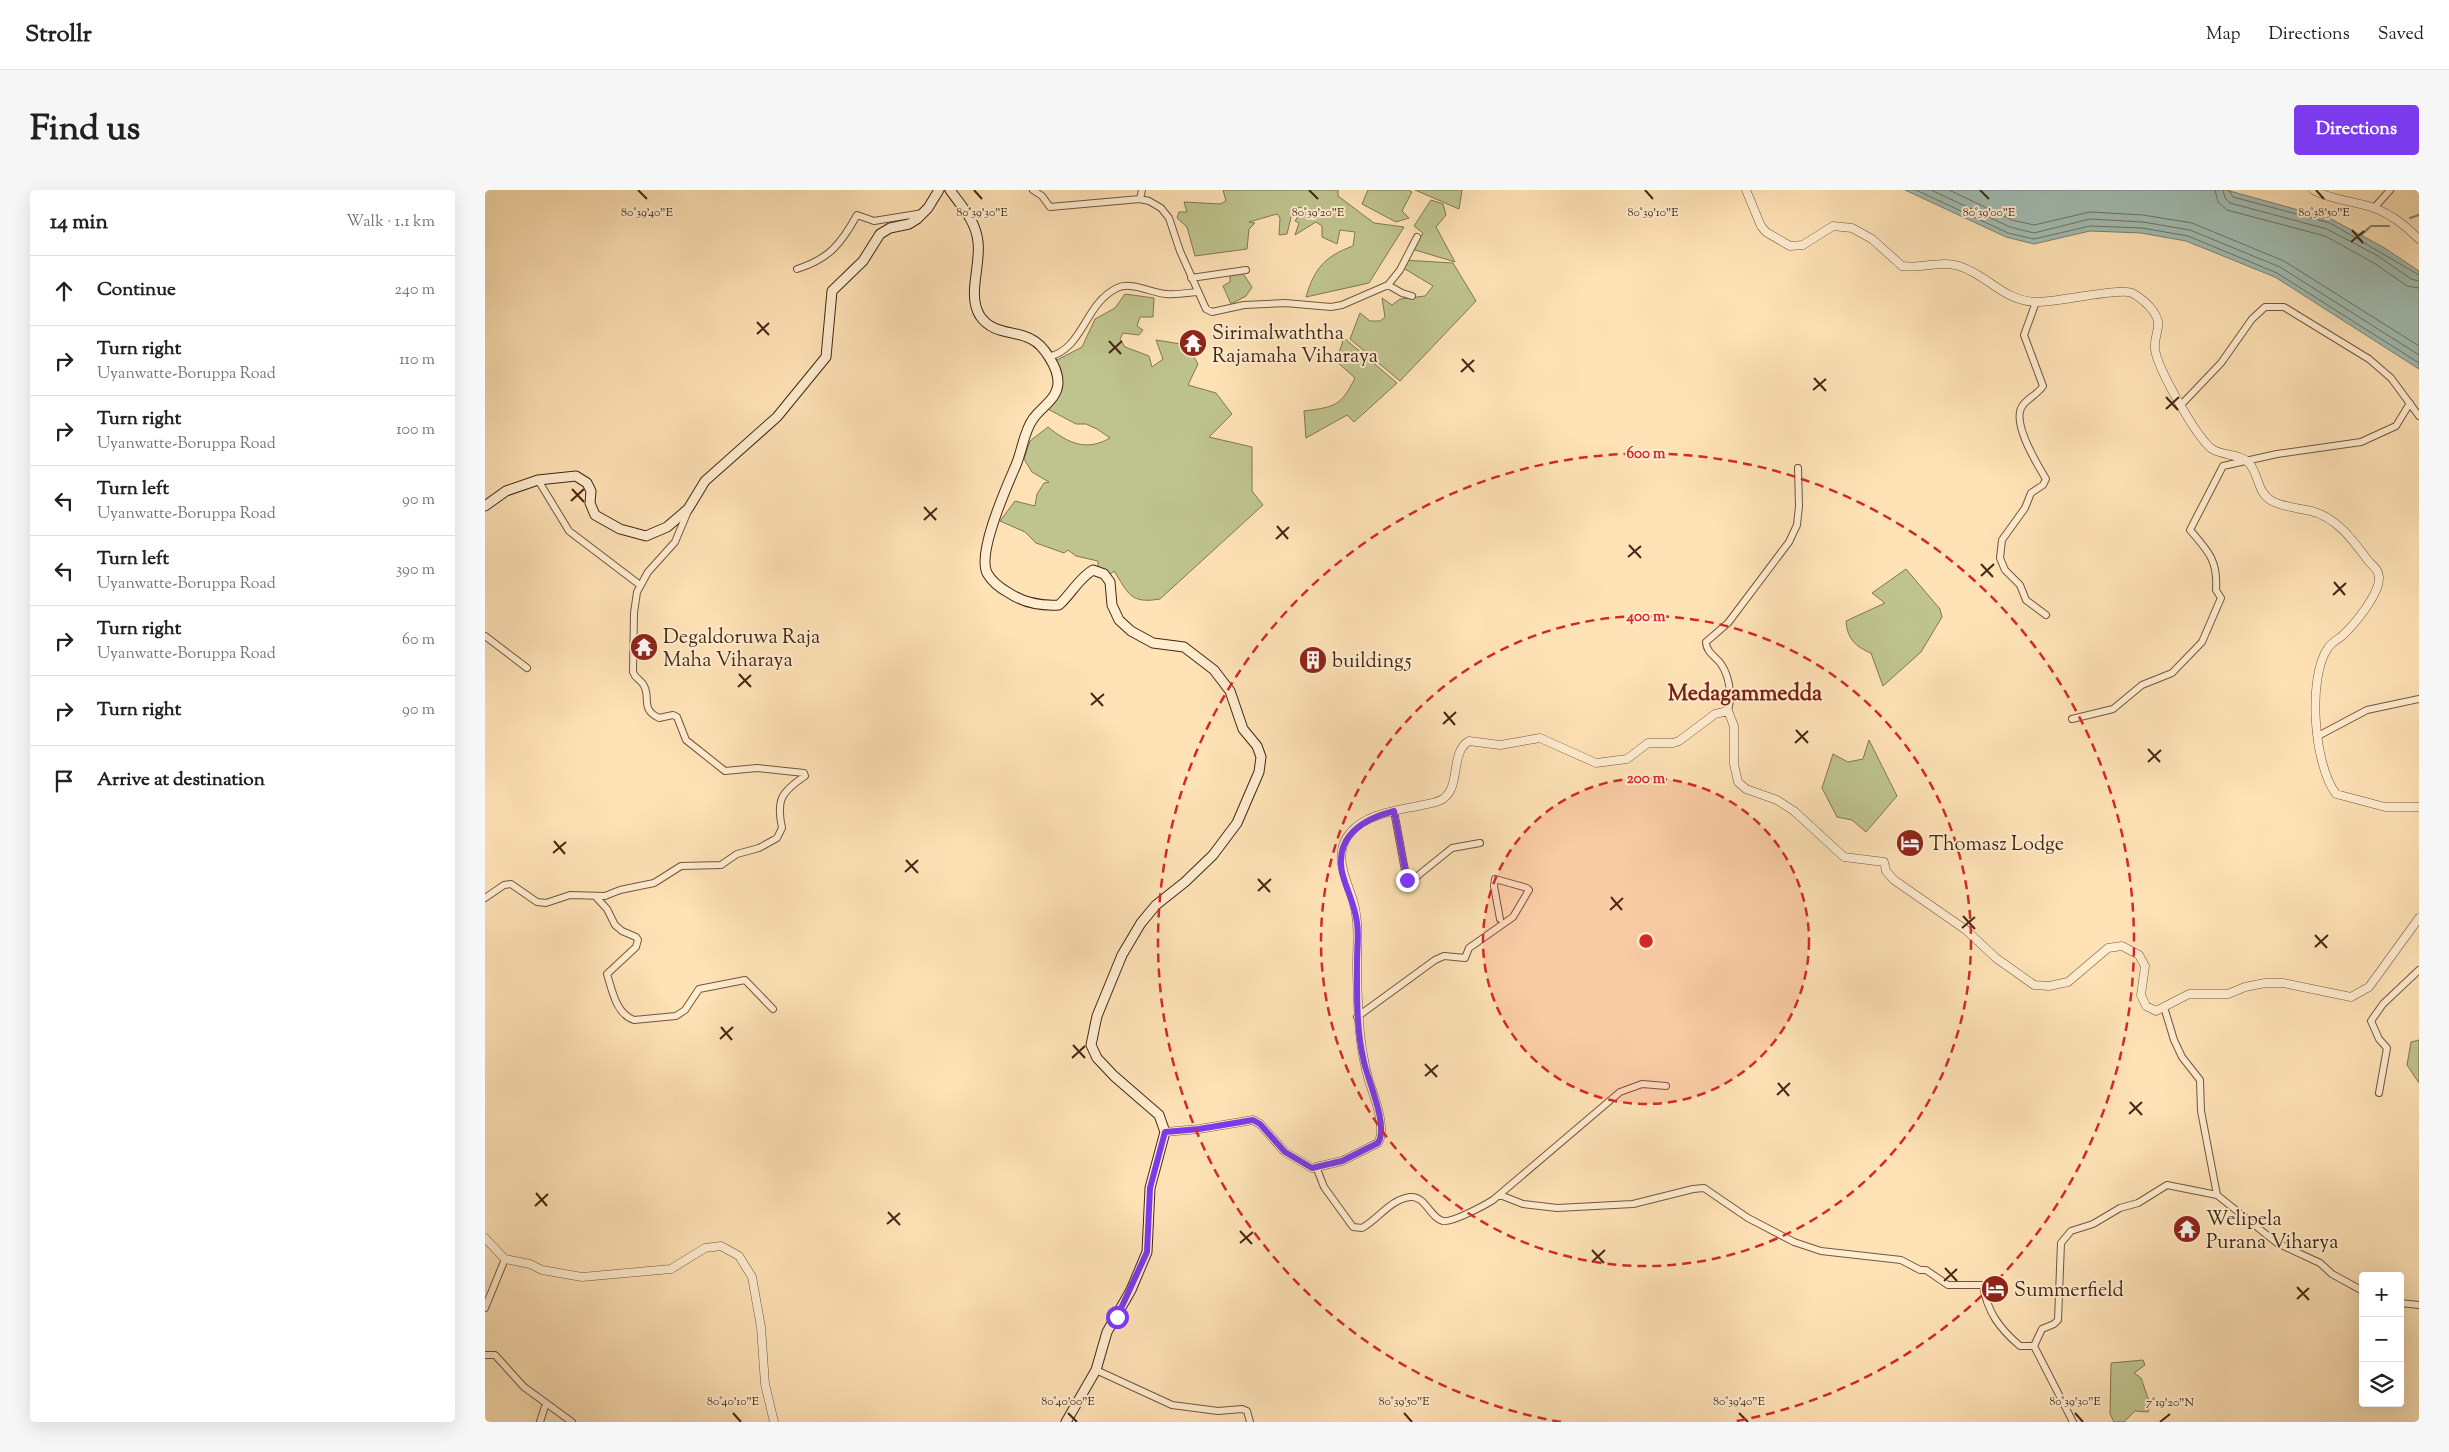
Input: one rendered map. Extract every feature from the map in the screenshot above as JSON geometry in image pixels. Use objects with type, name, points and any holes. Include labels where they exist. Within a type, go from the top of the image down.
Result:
[{"type":"main road","points":[[485,506],[506,492],[538,480],[580,477],[587,483],[591,491],[590,503],[595,515],[620,530],[636,535],[647,536],[656,533],[689,509],[705,481],[777,417],[826,357],[832,291],[863,261],[880,234],[890,228],[909,224],[923,213],[939,190]]},
{"type":"main road","points":[[950,190],[971,218],[977,234],[979,249],[975,293],[980,316],[985,322],[999,331],[1033,340],[1048,357],[1058,380],[1057,390],[1032,419],[998,505],[987,550],[986,571],[997,586],[1041,606],[1059,605],[1074,592],[1083,575],[1093,570],[1104,574],[1110,582],[1111,605],[1119,620],[1131,631],[1153,643],[1184,647],[1214,670],[1230,691],[1243,729],[1257,746],[1261,757],[1259,772],[1237,823],[1213,855],[1185,882],[1156,905],[1141,923],[1122,956],[1097,1016],[1091,1046],[1097,1058],[1114,1076],[1159,1115],[1165,1132],[1150,1188],[1147,1252],[1131,1290],[1107,1332],[1096,1370],[1066,1422]]},
{"type":"street","points":[[1033,190],[1042,196],[1049,207],[1140,199],[1149,201],[1161,208],[1169,218],[1197,292],[1206,309],[1212,312],[1244,305],[1285,303],[1331,308],[1388,285],[1401,270],[1417,237]]},
{"type":"street","points":[[1140,199],[1142,190]]},
{"type":"street","points":[[1746,190],[1761,226],[1766,232],[1790,246],[1803,244],[1833,226],[1852,228],[1873,239],[1902,266],[1959,266],[1981,277],[2005,294],[2036,302],[2129,291],[2143,299],[2159,323],[2154,348],[2180,406],[2212,449],[2251,464],[2263,494],[2271,501],[2314,512],[2331,520],[2352,538],[2379,572],[2380,579],[2366,607],[2347,630],[2329,646],[2320,663],[2316,685],[2315,714],[2318,736],[2325,770],[2331,787],[2336,794],[2385,807],[2419,807]]},
{"type":"street","points":[[2313,190],[2374,208],[2409,229],[2419,239]]},
{"type":"street","points":[[2374,208],[2390,190]]},
{"type":"street","points":[[797,269],[818,263],[828,256],[857,215],[874,221],[923,213]]},
{"type":"street","points":[[1191,278],[1246,270]]},
{"type":"street","points":[[1388,285],[1412,296]]},
{"type":"street","points":[[1048,357],[1060,354],[1075,341],[1089,314],[1107,294],[1119,287],[1131,287],[1165,294],[1197,292]]},
{"type":"street","points":[[2036,302],[2024,335],[2043,386],[2022,406],[2019,416],[2028,448],[2046,479],[2043,485],[2031,493],[2025,508],[2002,540],[2000,558],[2005,570],[2020,585],[2026,600],[2046,615]]},
{"type":"street","points":[[2180,406],[2221,363],[2252,319],[2265,306],[2271,305],[2283,307],[2369,359],[2391,378],[2419,416]]},
{"type":"street","points":[[2071,719],[2113,709],[2142,685],[2173,673],[2202,642],[2221,598],[2215,590],[2217,571],[2214,564],[2203,545],[2190,530],[2223,466],[2277,454],[2361,442],[2396,426],[2410,403]]},
{"type":"street","points":[[1798,468],[1799,506],[1797,524],[1789,542],[1728,623],[1706,642],[1707,649],[1722,666],[1729,680],[1730,702],[1728,711],[1734,726],[1734,764],[1738,782],[1746,790],[1777,800],[1794,811],[1844,857],[1884,862],[1886,871],[1895,880],[1966,930],[1997,958],[2034,985],[2049,986],[2068,982],[2108,948],[2122,946],[2139,954],[2145,966],[2141,995],[2146,1006],[2156,1010],[2189,994],[2228,994],[2245,987],[2265,983],[2283,983],[2351,997],[2369,987],[2419,918]]},
{"type":"street","points":[[538,480],[569,531],[641,585]]},
{"type":"street","points":[[485,898],[504,885],[511,884],[537,902],[546,903],[570,895],[596,897],[654,883],[681,866],[721,864],[737,854],[759,848],[777,838],[782,828],[779,803],[782,796],[792,785],[805,776],[804,773],[757,768],[725,771],[707,759],[686,740],[677,717],[673,715],[659,718],[652,714],[647,706],[644,685],[633,672],[634,613],[641,585],[648,572],[675,542],[689,509]]},
{"type":"street","points":[[485,636],[527,668]]},
{"type":"street","points":[[2318,736],[2367,710],[2419,699]]},
{"type":"street","points":[[1165,1132],[1199,1129],[1253,1120],[1260,1124],[1285,1152],[1306,1166],[1317,1168],[1342,1161],[1375,1146],[1381,1138],[1378,1109],[1364,1063],[1357,1017],[1358,928],[1352,898],[1343,874],[1342,848],[1350,833],[1357,827],[1382,814],[1439,802],[1447,796],[1460,751],[1469,741],[1500,744],[1540,738],[1587,761],[1596,763],[1612,762],[1627,759],[1648,743],[1673,744],[1715,714],[1728,711]]},
{"type":"street","points":[[1394,811],[1406,876],[1410,882],[1416,880],[1452,848],[1481,843]]},
{"type":"street","points":[[1357,1017],[1435,960],[1444,956],[1465,958],[1469,948],[1507,922],[1519,911],[1529,890],[1527,888],[1495,879],[1494,886],[1500,919]]},
{"type":"street","points":[[596,897],[607,909],[615,925],[638,940],[636,947],[607,974],[616,1002],[630,1018],[634,1020],[675,1016],[685,1010],[699,989],[745,980],[773,1009]]},
{"type":"street","points":[[2379,1093],[2387,1048],[2379,1039],[2371,1021],[2383,1004],[2419,970]]},
{"type":"street","points":[[2164,1007],[2174,1040],[2183,1057],[2200,1080],[2201,1111],[2217,1194]]},
{"type":"street","points":[[1317,1168],[1324,1187],[1338,1209],[1348,1224],[1357,1229],[1369,1225],[1387,1208],[1405,1198],[1413,1197],[1418,1199],[1440,1219],[1446,1221],[1476,1210],[1499,1195],[1538,1159],[1575,1132],[1620,1092],[1643,1084],[1666,1086]]},
{"type":"street","points":[[2033,1346],[2042,1329],[2054,1324],[2058,1320],[2061,1242],[2071,1231],[2093,1224],[2119,1208],[2138,1203],[2167,1185],[2217,1194],[2277,1243],[2320,1263],[2332,1274],[2359,1288]]},
{"type":"street","points":[[1499,1195],[1523,1204],[1557,1208],[1633,1204],[1704,1188],[1748,1218],[1794,1242],[1821,1251],[1901,1260],[1920,1270],[1926,1270],[1948,1285],[1983,1285],[1997,1326],[2020,1346],[2033,1346]]},
{"type":"street","points":[[485,1238],[505,1259],[530,1264],[542,1270],[581,1277],[671,1269],[705,1248],[721,1246],[739,1256],[752,1277],[761,1327],[765,1384],[774,1422]]},
{"type":"street","points":[[485,1308],[505,1259]]},
{"type":"street","points":[[2404,1304],[2419,1306]]},
{"type":"street","points":[[2033,1346],[2073,1422]]},
{"type":"street","points":[[485,1355],[495,1356],[524,1387],[572,1422]]},
{"type":"street","points":[[1096,1370],[1172,1405],[1218,1411],[1243,1409],[1247,1411],[1250,1422]]},
{"type":"street","points":[[540,1422],[546,1403]]},
{"type":"green space","points":[[1223,190],[1338,190],[1338,196],[1374,223],[1404,227],[1369,283],[1306,297],[1317,271],[1335,254],[1353,246],[1355,232],[1340,230],[1337,244],[1322,237],[1322,226],[1316,222],[1295,235],[1299,223],[1295,221],[1299,215],[1307,214],[1301,207],[1293,209],[1287,234],[1279,235],[1280,218],[1277,214],[1249,222],[1255,223],[1249,229],[1247,249],[1195,256],[1187,227],[1177,218],[1179,212],[1187,212],[1184,202],[1220,204],[1226,201]]},
{"type":"green space","points":[[1368,190],[1408,190],[1412,192],[1402,211],[1409,218],[1396,222],[1362,204]]},
{"type":"green space","points":[[1415,190],[1462,190],[1459,209]]},
{"type":"green space","points":[[1431,200],[1443,204],[1446,215],[1436,227],[1455,262],[1412,249],[1423,233],[1414,226]]},
{"type":"green space","points":[[1403,260],[1453,263],[1476,301],[1400,381],[1350,339],[1360,313],[1370,321],[1380,321],[1385,317],[1382,298],[1392,305],[1400,299],[1425,296],[1433,286],[1400,266]]},
{"type":"green space","points":[[1242,272],[1252,287],[1246,296],[1231,304],[1223,286],[1230,282],[1230,275]]},
{"type":"green space","points":[[1125,294],[1154,298],[1153,317],[1140,317],[1137,326],[1143,330],[1139,335],[1123,333],[1120,339],[1125,347],[1149,356],[1152,367],[1163,359],[1156,340],[1187,345],[1198,364],[1188,385],[1216,393],[1232,414],[1209,437],[1252,447],[1252,491],[1263,505],[1160,599],[1150,600],[1142,600],[1131,596],[1114,571],[1106,578],[1098,574],[1098,561],[1076,556],[1068,550],[1064,553],[1036,543],[1025,532],[1000,521],[1015,501],[1035,506],[1037,494],[1044,483],[1049,482],[1032,472],[1024,459],[1030,441],[1048,427],[1077,444],[1093,444],[1110,438],[1097,429],[1086,424],[1076,424],[1046,408],[1062,390],[1055,361],[1082,347],[1095,319],[1115,308]]},
{"type":"green space","points":[[1344,338],[1397,383],[1354,422],[1347,415],[1306,438],[1304,411],[1336,404],[1341,400],[1355,378],[1336,361]]},
{"type":"green space","points":[[1906,569],[1940,609],[1942,617],[1921,652],[1883,686],[1871,653],[1853,642],[1848,633],[1846,621],[1885,603],[1872,593]]},
{"type":"green space","points":[[1869,740],[1897,796],[1866,832],[1852,820],[1837,817],[1822,788],[1833,754],[1848,762],[1863,759]]},
{"type":"green space","points":[[2419,1040],[2419,1083],[2407,1065],[2411,1042]]},
{"type":"green space","points":[[2143,1360],[2145,1365],[2134,1373],[2141,1378],[2150,1404],[2148,1412],[2135,1411],[2124,1422],[2114,1422],[2110,1414],[2111,1363]]},
{"type":"water","points":[[1905,190],[2226,190],[2331,219],[2383,247],[2419,271],[2419,369],[2275,277],[2186,241],[2141,233],[2090,231],[2034,244],[2006,237]]},
{"type":"waterway","points":[[2410,218],[2419,215]]},
{"type":"waterway","points":[[2361,235],[2371,226],[2389,226]]},
{"type":"place","name":"Sirimalwaththa Rajamaha Viharaya","points":[[1193,343]]},
{"type":"place","name":"Degaldoruwa Raja Maha Viharaya","points":[[644,647]]},
{"type":"place","name":"building5","points":[[1313,660]]},
{"type":"place","name":"Thomasz Lodge","points":[[1910,843]]},
{"type":"place","name":"Welipela Purana Viharya","points":[[2187,1229]]},
{"type":"place","name":"Summerfield","points":[[1995,1289]]},
{"type":"district","name":"Medagammedda","points":[[1745,692]]},
{"type":"route","points":[[1117,1317],[1147,1252],[1150,1188],[1165,1132],[1199,1129],[1253,1120],[1257,1121],[1285,1152],[1297,1161],[1312,1168],[1328,1166],[1342,1161],[1378,1143],[1382,1133],[1378,1109],[1364,1063],[1357,1017],[1358,928],[1352,898],[1341,863],[1342,848],[1350,833],[1371,819],[1394,811],[1407,880]]}]
